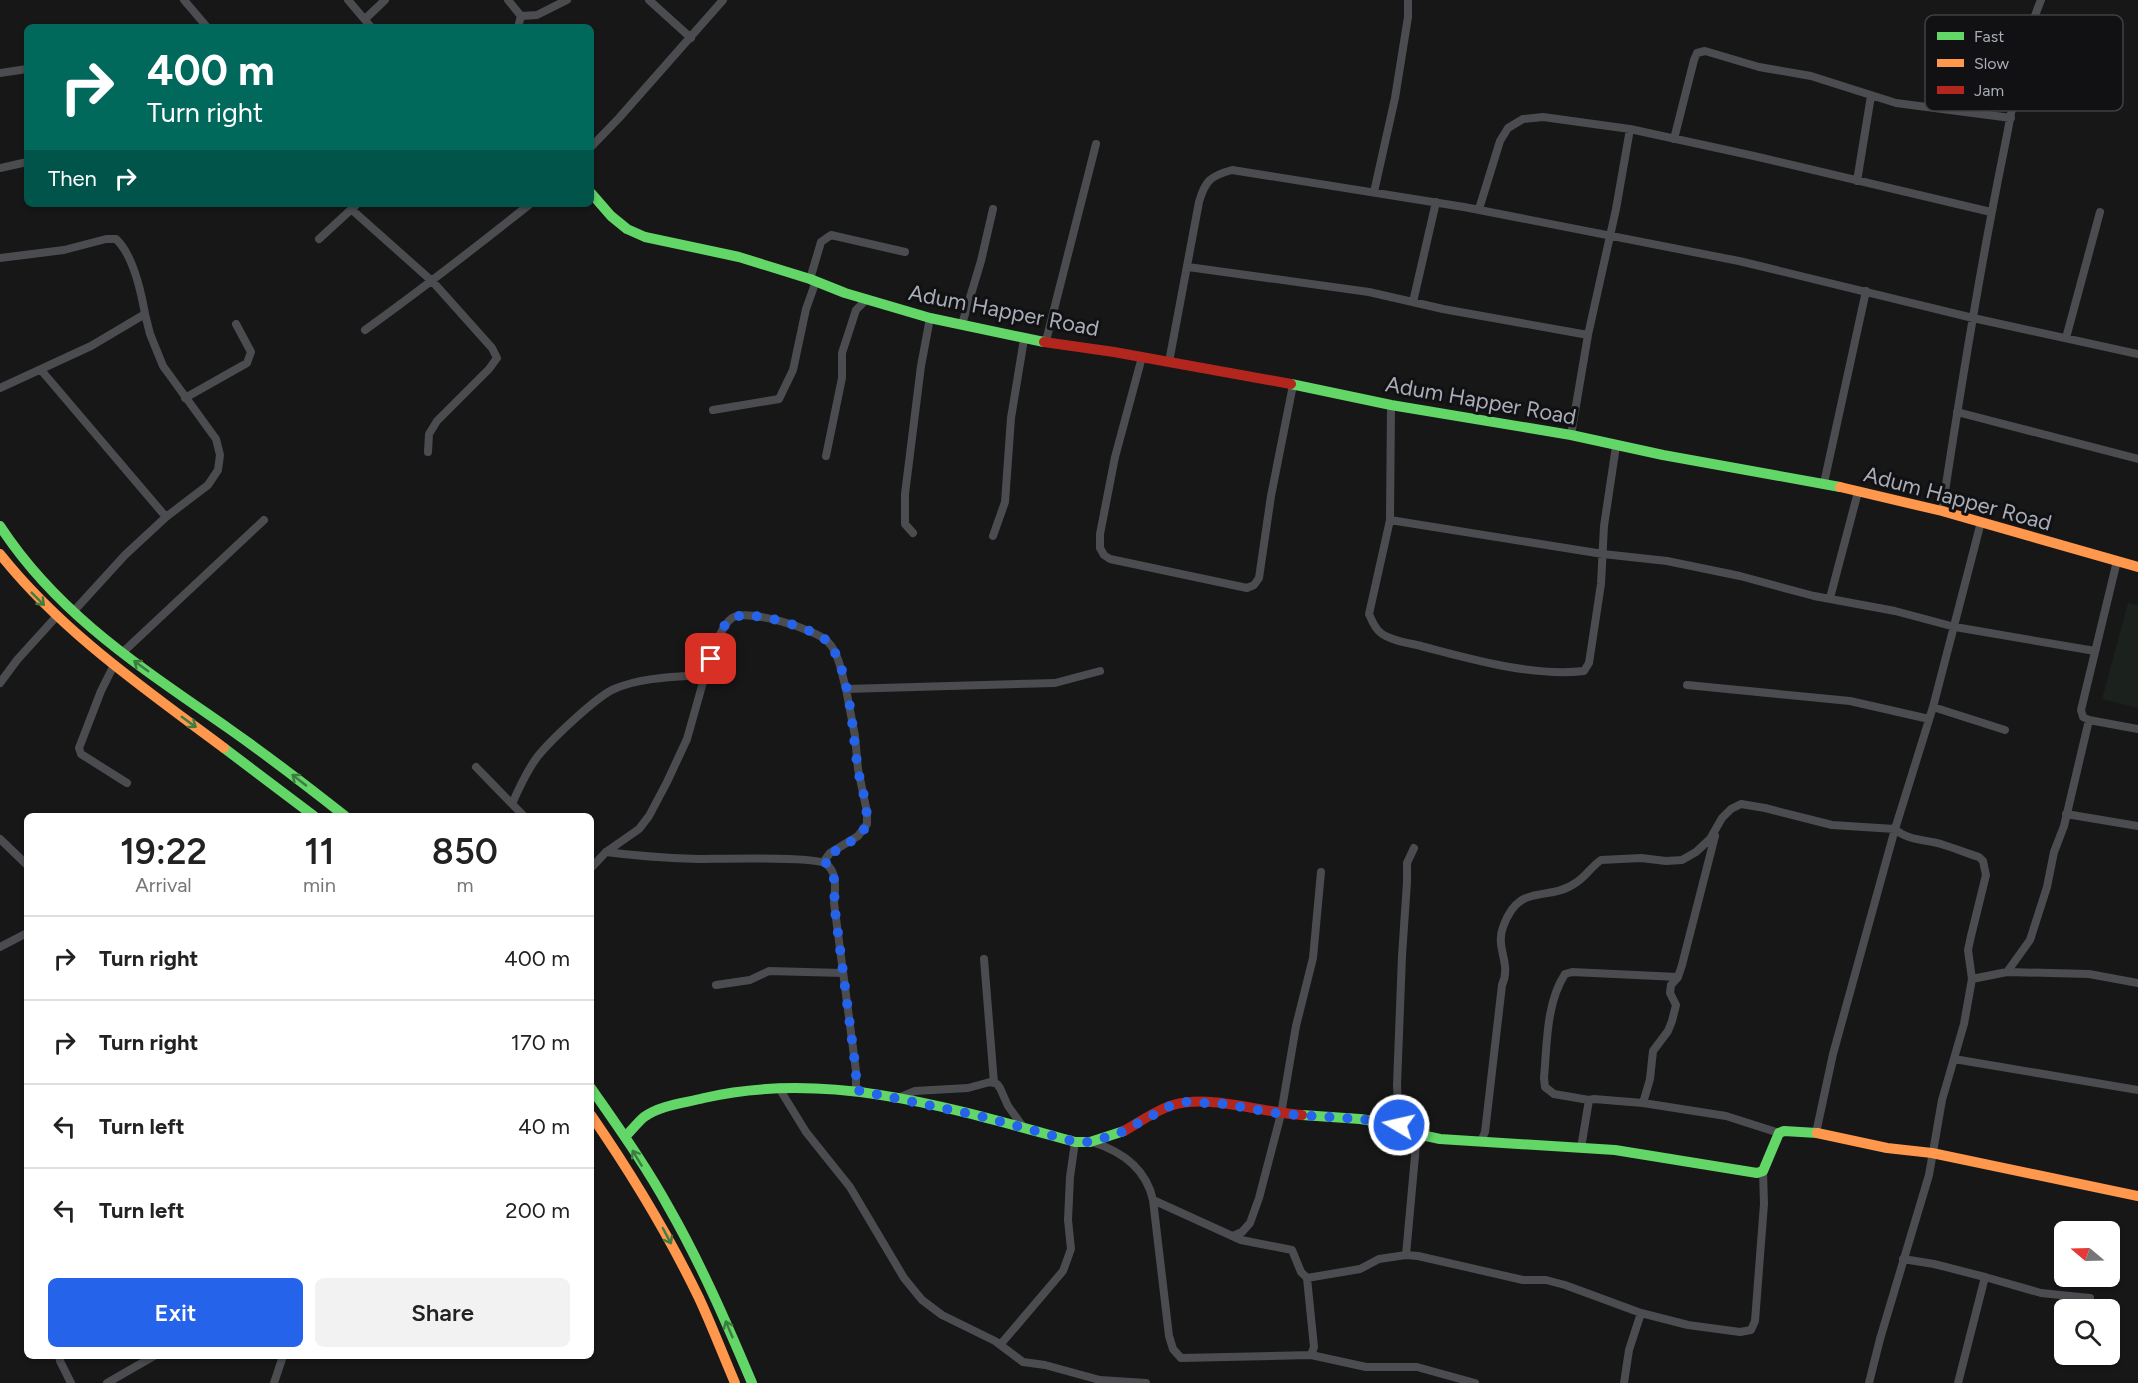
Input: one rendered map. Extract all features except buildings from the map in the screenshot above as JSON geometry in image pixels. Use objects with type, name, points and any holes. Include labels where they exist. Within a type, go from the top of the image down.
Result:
[{"type":"street","points":[[184,0],[204,24]]},
{"type":"street","points":[[348,0],[368,24]]},
{"type":"street","points":[[364,20],[385,0]]},
{"type":"street","points":[[508,0],[521,16]]},
{"type":"street","points":[[521,16],[537,15],[567,0]]},
{"type":"street","points":[[649,0],[691,38]]},
{"type":"street","points":[[594,144],[723,0]]},
{"type":"street","points":[[1374,192],[1395,99],[1408,17],[1408,0]]},
{"type":"street","points":[[2035,15],[2041,0]]},
{"type":"street","points":[[519,24],[521,16]]},
{"type":"street","points":[[1674,139],[1694,60],[1697,53],[1705,51],[1759,67],[1811,76],[1871,96],[1925,107]]},
{"type":"street","points":[[0,73],[24,69]]},
{"type":"street","points":[[1857,181],[1871,96]]},
{"type":"street","points":[[1954,111],[2011,118]]},
{"type":"street","points":[[1942,511],[1991,212],[2012,111]]},
{"type":"street","points":[[1479,209],[1500,141],[1508,128],[1523,119],[1543,117],[1630,129],[1991,212]]},
{"type":"street","points":[[1571,435],[1587,335],[1610,235],[1630,129]]},
{"type":"street","points":[[1046,341],[1096,144]]},
{"type":"street","points":[[0,168],[24,163]]},
{"type":"street","points":[[1169,362],[1204,186],[1216,174],[1232,170],[1479,209],[1610,235],[1783,271],[1973,318],[2138,354]]},
{"type":"street","name":"Adum Happer Road","points":[[594,196],[611,216],[627,228],[645,237],[739,258],[930,318],[1024,339],[1142,357],[1320,389],[1454,417],[1571,435],[1616,446],[1824,483],[1942,511],[2138,567]]},
{"type":"street","points":[[1413,302],[1437,202]]},
{"type":"street","points":[[319,239],[353,207]]},
{"type":"street","points":[[357,207],[433,282],[492,348],[497,358],[437,421],[429,434],[428,452]]},
{"type":"street","points":[[365,330],[433,282],[466,253],[526,207]]},
{"type":"street","points":[[962,324],[981,261],[993,208]]},
{"type":"street","points":[[2067,338],[2100,212]]},
{"type":"street","points":[[713,410],[779,399],[793,370],[821,242],[831,235],[905,252]]},
{"type":"street","points":[[0,258],[64,250],[116,238],[124,246],[142,293],[150,334],[163,366],[216,439],[220,455],[218,470],[208,485],[166,517],[125,555],[73,612]]},
{"type":"street","points":[[1188,267],[1340,287],[1587,335]]},
{"type":"street","points":[[1824,483],[1866,291]]},
{"type":"street","points":[[826,456],[842,378],[842,353],[856,310],[867,299]]},
{"type":"street","points":[[0,388],[91,346],[145,314]]},
{"type":"street","points":[[914,533],[905,524],[905,494],[921,366],[930,318]]},
{"type":"street","points":[[185,398],[247,363],[250,352],[236,324]]},
{"type":"street","points":[[993,536],[1005,502],[1011,418],[1024,339]]},
{"type":"street","points":[[1142,357],[1108,491],[1100,548],[1110,559],[1246,588],[1254,585],[1259,578],[1271,496],[1293,385]]},
{"type":"street","points":[[41,370],[166,517]]},
{"type":"street","points":[[1391,405],[1390,519],[1369,614],[1373,625],[1382,634],[1440,651],[1536,670],[1567,673],[1584,671],[1590,663],[1603,554],[1604,526],[1616,446]]},
{"type":"street","points":[[1957,412],[2138,459]]},
{"type":"street","points":[[1830,598],[1858,492]]},
{"type":"street","points":[[1390,519],[1603,554],[1667,561],[1740,576],[1814,596],[1905,613],[1955,627],[2095,651]]},
{"type":"street","points":[[122,653],[264,520]]},
{"type":"street","points":[[1816,1133],[1833,1054],[1895,829],[1933,707],[1981,522]]},
{"type":"street","points":[[0,526],[33,572],[73,612],[122,653],[279,764],[341,813]]},
{"type":"street","points":[[0,555],[21,583],[56,617],[114,665],[310,813]]},
{"type":"street","points":[[2117,561],[2081,710],[2083,717],[2089,720],[2138,729]]},
{"type":"street","points":[[594,865],[606,852],[639,829],[663,791],[687,739],[705,675],[723,627],[739,615],[768,618],[817,635],[829,642],[838,661],[855,735],[867,824],[858,836],[830,853],[824,861]]},
{"type":"street","points":[[0,683],[17,660],[56,617]]},
{"type":"street","points":[[114,665],[79,748],[81,754],[127,783]]},
{"type":"street","points":[[846,689],[1045,684],[1100,671]]},
{"type":"street","points":[[512,804],[521,783],[538,756],[593,703],[613,690],[653,679],[705,675]]},
{"type":"street","points":[[1687,685],[1851,701],[1929,719]]},
{"type":"street","points":[[1933,707],[2005,730]]},
{"type":"street","points":[[2007,972],[2030,940],[2047,887],[2089,720]]},
{"type":"street","points":[[268,780],[279,764]]},
{"type":"street","points":[[477,767],[521,813]]},
{"type":"street","points":[[1643,1103],[1650,1079],[1653,1051],[1668,1031],[1672,1021],[1676,1005],[1670,993],[1671,985],[1678,976],[1716,831],[1731,808],[1741,804],[1832,825],[1895,829],[1902,834],[1979,857],[1983,861],[1986,875],[1968,950],[1972,979],[1964,1024],[1942,1100],[1929,1175],[1869,1383]]},
{"type":"street","points":[[2066,814],[2138,826]]},
{"type":"street","points":[[1481,1141],[1487,1121],[1502,985],[1507,971],[1500,939],[1514,906],[1523,898],[1555,892],[1577,882],[1590,867],[1600,860],[1641,858],[1682,860],[1696,852],[1716,831]]},
{"type":"street","points":[[0,840],[24,862]]},
{"type":"street","points":[[1399,1125],[1397,1074],[1402,956],[1407,864],[1414,848]]},
{"type":"street","points":[[606,852],[697,859],[768,858],[824,861],[831,867],[834,875],[834,903],[856,1071],[856,1090]]},
{"type":"street","points":[[1233,1236],[1242,1232],[1250,1223],[1259,1198],[1281,1114],[1296,1026],[1313,958],[1321,872]]},
{"type":"street","points":[[0,947],[24,935]]},
{"type":"street","points":[[984,959],[994,1083]]},
{"type":"street","points":[[716,985],[750,980],[769,971],[843,973]]},
{"type":"street","points":[[1678,976],[1572,972],[1565,974],[1556,992],[1550,1020],[1545,1087],[1554,1094],[1589,1100],[1643,1103],[1726,1116],[1779,1133],[1784,1131],[1816,1133],[1887,1148],[1932,1153],[2138,1196]]},
{"type":"street","points":[[1972,979],[2007,972],[2089,974],[2138,983]]},
{"type":"street","points":[[1954,1059],[2138,1090]]},
{"type":"street","points":[[897,1098],[915,1091],[968,1088],[983,1083],[994,1083],[1000,1088],[1008,1106],[1025,1129]]},
{"type":"street","points":[[779,1088],[806,1131],[850,1187],[904,1278],[921,1300],[942,1315],[1000,1345],[1023,1362],[1045,1365],[1100,1380],[1146,1383]]},
{"type":"street","points":[[625,1137],[644,1118],[656,1110],[730,1092],[779,1088],[856,1090],[980,1116],[1076,1142],[1090,1142],[1118,1134],[1170,1106],[1186,1102],[1225,1104],[1281,1114],[1340,1117],[1399,1125],[1417,1134],[1440,1139],[1615,1150],[1751,1173],[1763,1171]]},
{"type":"street","points":[[594,1092],[625,1137],[677,1221],[713,1291],[753,1383]]},
{"type":"street","points":[[1581,1148],[1589,1100]]},
{"type":"street","points":[[594,1119],[623,1161],[664,1230],[699,1299],[735,1383]]},
{"type":"street","points":[[1307,1278],[1360,1269],[1379,1259],[1406,1255],[1523,1281],[1546,1280],[1641,1313],[1688,1325],[1740,1332],[1750,1330],[1755,1321],[1764,1204],[1763,1171],[1779,1133]]},
{"type":"street","points":[[1406,1255],[1417,1134]]},
{"type":"street","points":[[1000,1345],[1064,1271],[1071,1249],[1068,1220],[1070,1177],[1076,1142]]},
{"type":"street","points":[[1090,1142],[1104,1146],[1130,1160],[1143,1175],[1151,1191],[1169,1335],[1173,1349],[1181,1358],[1311,1355],[1366,1367],[1417,1367],[1475,1383]]},
{"type":"street","points":[[1153,1200],[1233,1236],[1292,1250],[1301,1272],[1307,1278],[1314,1347],[1311,1355]]},
{"type":"street","points":[[1904,1259],[1934,1264],[2041,1293],[2090,1298]]},
{"type":"street","points":[[1958,1383],[1985,1277]]},
{"type":"street","points":[[1624,1383],[1629,1350],[1641,1313]]},
{"type":"street","points":[[60,1359],[71,1383]]},
{"type":"street","points":[[106,1383],[149,1359]]},
{"type":"street","points":[[273,1383],[282,1359]]},
{"type":"shaded area","points":[[2128,603],[2138,605],[2138,708],[2102,699]]},
{"type":"traffic: fast","points":[[594,196],[611,216],[627,229],[645,237],[739,257],[810,279],[845,293],[930,318],[1044,342]]},
{"type":"traffic: fast","points":[[1291,384],[1391,405],[1571,435],[1663,455],[1840,487]]},
{"type":"traffic: fast","points":[[0,526],[48,587],[104,638],[164,684],[258,749],[341,813]]},
{"type":"traffic: fast","points":[[224,748],[310,813]]},
{"type":"traffic: fast","points":[[625,1137],[644,1117],[665,1107],[751,1090],[798,1088],[845,1090],[938,1106],[1075,1142],[1090,1142],[1124,1131]]},
{"type":"traffic: fast","points":[[594,1092],[641,1162],[681,1229],[713,1294],[752,1383]]},
{"type":"traffic: fast","points":[[1302,1115],[1360,1119],[1399,1125],[1417,1134],[1440,1139],[1615,1150],[1757,1173],[1763,1171],[1779,1133],[1784,1131],[1817,1133]]},
{"type":"traffic: slow","points":[[1840,487],[1942,511],[2138,567]]},
{"type":"traffic: slow","points":[[0,554],[24,582],[77,634],[224,748]]},
{"type":"traffic: slow","points":[[594,1120],[635,1182],[675,1251],[699,1298],[735,1383]]},
{"type":"traffic: slow","points":[[1817,1133],[1887,1148],[1932,1153],[2138,1196]]},
{"type":"traffic: jam","points":[[1044,342],[1114,352],[1291,384]]},
{"type":"traffic: jam","points":[[1124,1131],[1160,1110],[1188,1102],[1220,1103],[1302,1115]]},
{"type":"route","points":[[711,659],[723,627],[739,615],[768,618],[817,635],[829,642],[838,661],[855,735],[858,769],[867,812],[867,824],[864,831],[830,853],[824,861],[831,867],[834,875],[834,903],[856,1071],[856,1090],[942,1107],[1076,1142],[1090,1142],[1118,1134],[1170,1106],[1186,1102],[1225,1104],[1281,1114],[1320,1115],[1399,1125]]}]
